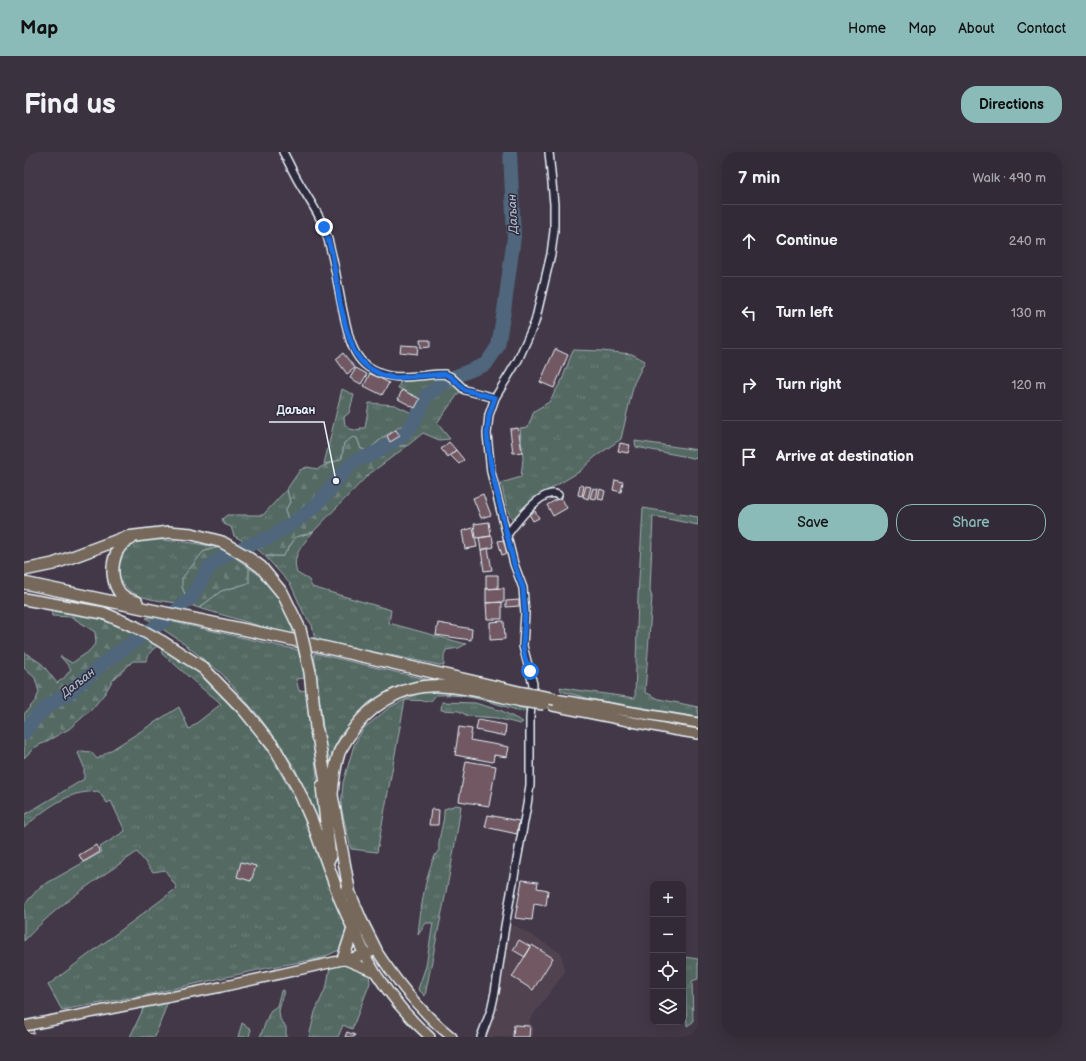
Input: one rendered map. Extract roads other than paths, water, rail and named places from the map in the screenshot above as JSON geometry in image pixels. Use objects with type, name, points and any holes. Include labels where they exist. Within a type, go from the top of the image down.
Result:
[{"type":"highway","points":[[24,570],[53,564],[126,537],[169,532],[192,534],[222,542],[261,567],[283,594],[300,629],[310,672],[329,855],[340,899]]},
{"type":"highway","points":[[149,534],[127,540],[117,551],[112,567],[114,580],[120,593],[129,600],[155,612]]},
{"type":"highway","points":[[24,583],[155,612],[284,638],[522,697]]},
{"type":"highway","points":[[24,591],[113,607],[155,612]]},
{"type":"highway","points":[[24,598],[102,612],[136,627],[203,668],[244,710],[274,747],[300,794],[312,821],[340,899],[365,954]]},
{"type":"highway","points":[[190,619],[522,697]]},
{"type":"highway","points":[[350,895],[332,795],[333,782],[340,751],[354,727],[370,710],[388,698],[416,688],[439,686],[554,702]]},
{"type":"highway","points":[[317,730],[338,858],[350,895],[376,950]]},
{"type":"highway","points":[[343,960],[354,929]]},
{"type":"main road","points":[[554,702],[698,723]]},
{"type":"main road","points":[[554,702],[673,730],[698,734]]},
{"type":"main road","points":[[24,1026],[221,987],[343,960],[376,950],[404,990],[439,1027],[452,1037]]},
{"type":"main road","points":[[365,954],[375,972],[398,1004],[430,1037]]},
{"type":"main road","points":[[343,960],[375,972]]},
{"type":"street","points":[[283,152],[324,227],[332,253],[340,303],[347,331],[354,351],[361,361],[369,368],[382,375],[394,378],[445,374],[451,377],[460,386],[473,393],[495,398]]},
{"type":"street","points":[[481,1037],[491,1010],[495,992],[530,785],[530,718],[533,684],[523,646],[525,613],[523,588],[514,564],[492,472],[488,440],[489,415],[495,398],[518,360],[535,322],[551,254],[554,231],[554,204],[549,152]]},
{"type":"street","points":[[507,535],[526,511],[538,501],[550,494],[555,493],[558,495]]},
{"type":"waterway","name":"Даљан","points":[[24,733],[36,717],[50,704],[70,692],[106,661],[165,620],[191,598],[210,566],[228,553],[271,537],[300,518],[318,504],[353,462],[379,451],[402,436],[412,425],[427,395],[449,379],[486,364],[498,346],[514,237],[510,152]]},
{"type":"place","name":"Даљан","points":[[336,481]]}]
